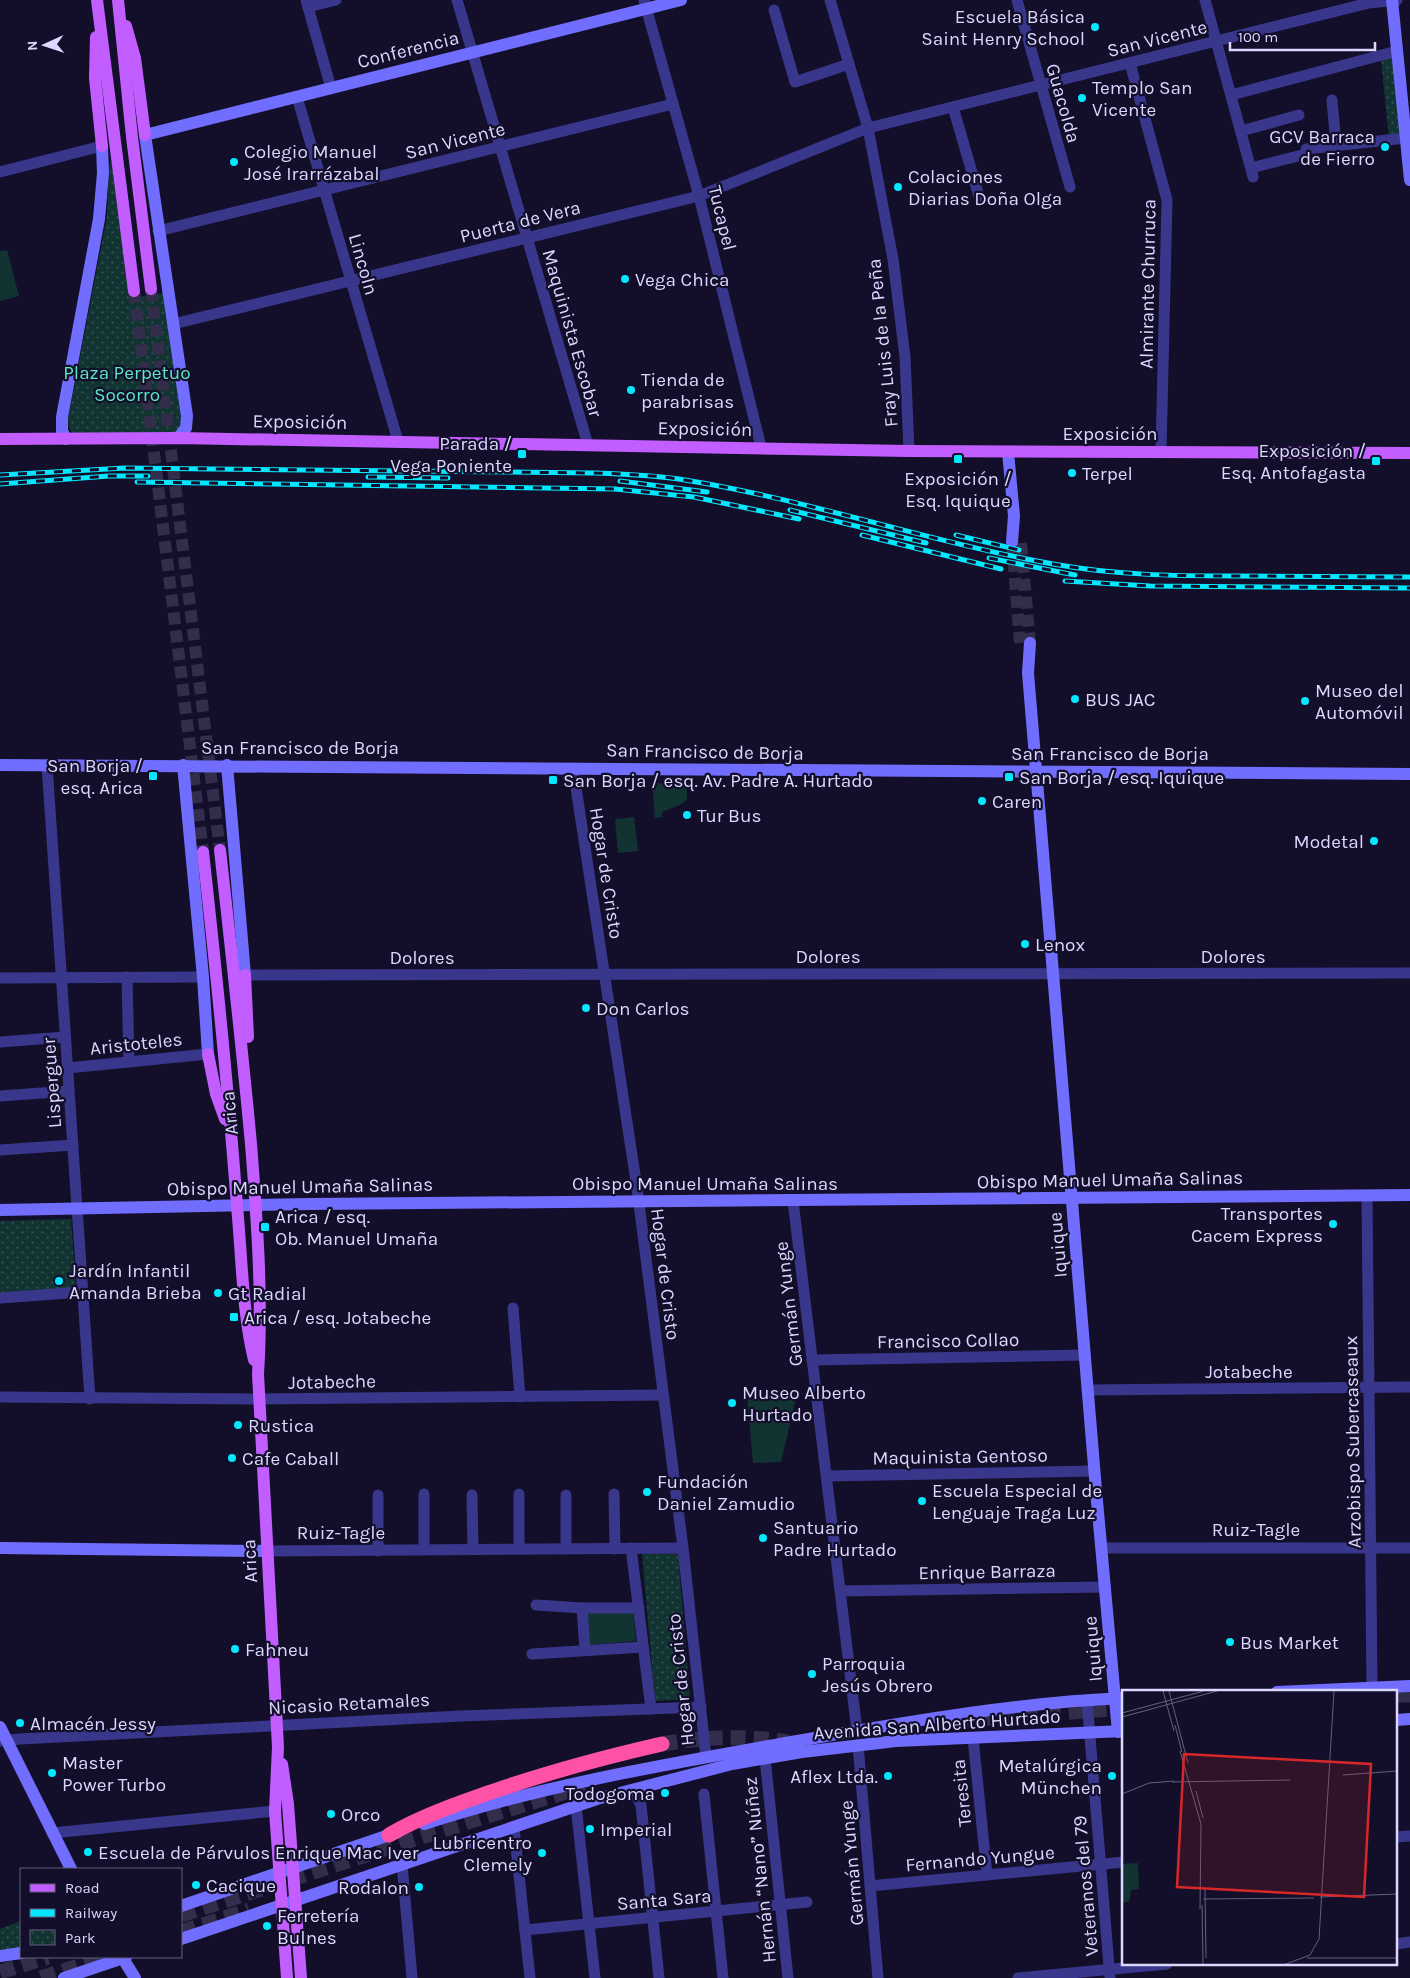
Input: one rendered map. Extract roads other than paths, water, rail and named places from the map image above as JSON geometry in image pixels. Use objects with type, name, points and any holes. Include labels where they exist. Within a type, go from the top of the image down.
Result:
[{"type":"highway","points":[[389,1835],[432,1814],[529,1779],[575,1765],[662,1744]]},
{"type":"main road","points":[[97,0],[134,291]]},
{"type":"main road","points":[[119,4],[135,58],[145,134]]},
{"type":"main road","points":[[119,4],[133,146],[151,289]]},
{"type":"main road","points":[[98,14],[94,58],[102,146]]},
{"type":"main road","name":"Exposición","points":[[0,439],[178,438],[1008,452],[1410,453]]},
{"type":"main road","name":"Arica","points":[[220,850],[247,1100],[255,1205],[260,1325],[259,1399],[276,1726],[288,1804],[301,1978]]},
{"type":"main road","name":"Arica","points":[[202,852],[214,948],[237,1206],[243,1299],[258,1374]]},
{"type":"main road","points":[[245,975],[249,1057],[247,1100]]},
{"type":"main road","points":[[208,1054],[216,1094],[231,1134]]},
{"type":"main road","name":"Arica","points":[[278,1747],[275,1811],[280,1906],[287,1978]]},
{"type":"street","points":[[331,88],[307,4],[336,0]]},
{"type":"street","name":"Maquinista Escobar","points":[[457,0],[588,445]]},
{"type":"street","name":"Conferencia","points":[[145,134],[472,52],[646,4],[681,0]]},
{"type":"street","name":"Fray Luis de la Peña","points":[[830,0],[868,128],[893,259],[905,357],[910,451]]},
{"type":"street","name":"Guacolda","points":[[1017,0],[1070,187]]},
{"type":"street","points":[[1205,0],[1252,172],[1304,152],[1336,145],[1406,138]]},
{"type":"street","points":[[1392,0],[1410,180]]},
{"type":"street","name":"San Vicente","points":[[868,128],[1369,3],[1397,0]]},
{"type":"street","name":"Tucapel","points":[[646,4],[699,196],[761,447]]},
{"type":"street","points":[[774,10],[795,82],[849,64]]},
{"type":"street","points":[[1231,94],[1397,51]]},
{"type":"street","name":"Almirante Churruca","points":[[1130,63],[1167,200],[1161,451]]},
{"type":"street","name":"Lincoln","points":[[296,97],[398,441]]},
{"type":"street","points":[[1332,100],[1336,145]]},
{"type":"street","name":"San Vicente","points":[[158,231],[674,104]]},
{"type":"street","points":[[953,106],[980,200]]},
{"type":"street","points":[[1241,131],[1299,115]]},
{"type":"street","name":"Puerta de Vera","points":[[173,324],[699,196],[868,128]]},
{"type":"street","points":[[145,134],[187,416],[186,428],[178,438]]},
{"type":"street","points":[[0,172],[102,146],[103,173],[99,220],[62,417],[62,431],[66,439]]},
{"type":"street","points":[[1008,452],[1016,542]]},
{"type":"street","name":"Iquique","points":[[1025,643],[1094,1471],[1105,1587],[1120,1698],[1121,1731]]},
{"type":"street","name":"San Francisco de Borja","points":[[0,765],[1410,774]]},
{"type":"street","name":"Lisperguer","points":[[47,765],[90,1399]]},
{"type":"street","points":[[183,765],[204,977],[208,1054]]},
{"type":"street","points":[[227,765],[245,975]]},
{"type":"street","name":"Hogar de Cristo","points":[[573,768],[639,1202],[683,1548],[706,1757]]},
{"type":"street","name":"Dolores","points":[[245,975],[1410,973]]},
{"type":"street","points":[[127,977],[129,1062]]},
{"type":"street","points":[[0,978],[204,977]]},
{"type":"street","points":[[0,1042],[66,1037]]},
{"type":"street","name":"Aristoteles","points":[[68,1068],[208,1054]]},
{"type":"street","points":[[0,1096],[69,1091]]},
{"type":"street","points":[[0,1150],[73,1145]]},
{"type":"street","name":"Obispo Manuel Umaña Salinas","points":[[0,1210],[255,1205],[1410,1195]]},
{"type":"street","name":"Arzobispo Subercaseaux","points":[[1367,1196],[1372,1688]]},
{"type":"street","name":"Germán Yunge","points":[[793,1201],[858,1730]]},
{"type":"street","points":[[0,1298],[82,1292]]},
{"type":"street","points":[[513,1308],[520,1397]]},
{"type":"street","name":"Francisco Collao","points":[[812,1360],[1084,1355]]},
{"type":"street","name":"Jotabeche","points":[[1088,1390],[1410,1387]]},
{"type":"street","name":"Jotabeche","points":[[0,1397],[259,1399],[664,1395]]},
{"type":"street","name":"Maquinista Gentoso","points":[[827,1476],[1094,1471]]},
{"type":"street","points":[[378,1494],[378,1551]]},
{"type":"street","points":[[424,1494],[424,1550]]},
{"type":"street","points":[[519,1494],[519,1549]]},
{"type":"street","points":[[614,1494],[615,1549]]},
{"type":"street","points":[[472,1495],[473,1550]]},
{"type":"street","points":[[566,1495],[566,1549]]},
{"type":"street","name":"Ruiz-Tagle","points":[[0,1548],[378,1551],[683,1548]]},
{"type":"street","name":"Hogar de Cristo","points":[[631,1548],[651,1709]]},
{"type":"street","name":"Ruiz-Tagle","points":[[1101,1548],[1410,1548]]},
{"type":"street","name":"Enrique Barraza","points":[[840,1591],[1105,1587]]},
{"type":"street","points":[[536,1605],[582,1608],[639,1608]]},
{"type":"street","points":[[582,1608],[585,1650]]},
{"type":"street","points":[[532,1654],[644,1647]]},
{"type":"street","points":[[1324,1690],[1410,1686]]},
{"type":"street","name":"Avenida San Alberto Hurtado","points":[[182,1906],[389,1835],[548,1788],[706,1757],[976,1711],[1120,1698]]},
{"type":"street","name":"Veteranos del 79","points":[[1088,1701],[1110,1974]]},
{"type":"street","name":"Nicasio Retamales","points":[[2,1743],[20,1738],[701,1707]]},
{"type":"street","points":[[0,1728],[2,1743],[70,1868]]},
{"type":"street","name":"Avenida San Alberto Hurtado","points":[[182,1939],[576,1806],[629,1790],[732,1764],[858,1745],[1121,1731]]},
{"type":"street","name":"Teresita","points":[[973,1738],[987,1875]]},
{"type":"street","name":"Germán Yunge","points":[[858,1745],[878,1978]]},
{"type":"street","name":"Hernán “Nano” Núñez","points":[[765,1758],[788,1978]]},
{"type":"street","points":[[629,1790],[636,1796],[641,1805],[659,1978]]},
{"type":"street","points":[[704,1794],[723,1978]]},
{"type":"street","points":[[576,1806],[595,1978]]},
{"type":"street","points":[[52,1833],[275,1811]]},
{"type":"street","points":[[514,1828],[530,1978]]},
{"type":"street","name":"Fernando Yungue","points":[[870,1886],[1122,1862]]},
{"type":"street","points":[[402,1864],[412,1978]]},
{"type":"street","name":"Santa Sara","points":[[525,1930],[807,1902]]},
{"type":"street","points":[[0,1956],[20,1953]]},
{"type":"street","points":[[64,1978],[121,1958]]},
{"type":"street","points":[[125,1958],[135,1978]]},
{"type":"street","points":[[1018,1978],[1110,1974],[1156,1966]]},
{"type":"tunnel","points":[[151,289],[220,850]]},
{"type":"tunnel","points":[[134,291],[203,852]]},
{"type":"tunnel","points":[[1012,542],[1020,643]]},
{"type":"tunnel","points":[[1021,543],[1030,643]]},
{"type":"tunnel","points":[[1398,1695],[1410,1695]]},
{"type":"tunnel","points":[[954,1721],[1122,1708]]},
{"type":"tunnel","points":[[662,1744],[725,1738],[756,1738],[788,1742]]},
{"type":"tunnel","points":[[182,1915],[585,1786]]},
{"type":"tunnel","points":[[182,1932],[249,1910]]},
{"type":"tunnel","points":[[0,1972],[45,1958]]},
{"type":"tunnel","points":[[41,1978],[103,1958]]},
{"type":"railway","points":[[0,475],[125,468],[640,475],[674,478],[731,488],[1007,555],[1076,568],[1121,573],[1167,575],[1410,577]]},
{"type":"railway","points":[[0,484],[109,476],[148,476]]},
{"type":"railway","points":[[368,477],[448,478]]},
{"type":"railway","points":[[620,481],[707,492]]},
{"type":"railway","points":[[137,482],[615,489],[694,497],[799,519]]},
{"type":"railway","points":[[790,510],[926,543]]},
{"type":"railway","points":[[862,535],[1001,569]]},
{"type":"railway","points":[[956,535],[1019,550]]},
{"type":"railway","points":[[989,558],[1075,575]]},
{"type":"railway","points":[[1065,581],[1150,586],[1410,588]]},
{"type":"place","name":"Escuela Básica Saint Henry School","points":[[1095,27]]},
{"type":"place","name":"Templo San Vicente","points":[[1082,98]]},
{"type":"place","name":"GCV Barraca de Fierro","points":[[1385,147]]},
{"type":"place","name":"Colegio Manuel José Irarrázabal","points":[[234,162]]},
{"type":"place","name":"Colaciones Diarias Doña Olga","points":[[898,187]]},
{"type":"place","name":"Vega Chica","points":[[625,279]]},
{"type":"place","name":"Tienda de parabrisas","points":[[631,390]]},
{"type":"place","name":"Parada / Vega Poniente","points":[[522,454]]},
{"type":"place","name":"Exposición / Esq. Iquique","points":[[958,459]]},
{"type":"place","name":"Exposición / Esq. Antofagasta","points":[[1376,461]]},
{"type":"place","name":"Terpel","points":[[1072,473]]},
{"type":"place","name":"BUS JAC","points":[[1075,699]]},
{"type":"place","name":"Museo del Automóvil","points":[[1305,701]]},
{"type":"place","name":"San Borja / esq. Arica","points":[[153,776]]},
{"type":"place","name":"San Borja / esq. Iquique","points":[[1009,777]]},
{"type":"place","name":"San Borja / esq. Av. Padre A. Hurtado","points":[[553,780]]},
{"type":"place","name":"Caren","points":[[982,801]]},
{"type":"place","name":"Tur Bus","points":[[687,815]]},
{"type":"place","name":"Modetal","points":[[1374,841]]},
{"type":"place","name":"Lenox","points":[[1025,944]]},
{"type":"place","name":"Don Carlos","points":[[586,1008]]},
{"type":"place","name":"Transportes Cacem Express","points":[[1333,1224]]},
{"type":"place","name":"Arica / esq. Ob. Manuel Umaña","points":[[265,1227]]},
{"type":"place","name":"Jardín Infantil Amanda Brieba","points":[[59,1281]]},
{"type":"place","name":"Gt Radial","points":[[218,1293]]},
{"type":"place","name":"Arica / esq. Jotabeche","points":[[234,1317]]},
{"type":"place","name":"Museo Alberto Hurtado","points":[[732,1403]]},
{"type":"place","name":"Rustica","points":[[238,1425]]},
{"type":"place","name":"Cafe Caball","points":[[232,1458]]},
{"type":"place","name":"Fundación Daniel Zamudio","points":[[647,1492]]},
{"type":"place","name":"Escuela Especial de Lenguaje Traga Luz","points":[[922,1501]]},
{"type":"place","name":"Santuario Padre Hurtado","points":[[763,1538]]},
{"type":"place","name":"Bus Market","points":[[1230,1642]]},
{"type":"place","name":"Fahneu","points":[[235,1649]]},
{"type":"place","name":"Parroquia Jesús Obrero","points":[[812,1674]]},
{"type":"place","name":"Almacén Jessy","points":[[20,1723]]},
{"type":"place","name":"Master Power Turbo","points":[[52,1773]]},
{"type":"place","name":"Aflex Ltda.","points":[[888,1776]]},
{"type":"place","name":"Metalúrgica München","points":[[1112,1776]]},
{"type":"place","name":"Todogoma","points":[[665,1793]]},
{"type":"place","name":"Orco","points":[[331,1814]]},
{"type":"place","name":"Imperial","points":[[590,1829]]},
{"type":"place","name":"Escuela de Párvulos Enrique Mac Iver","points":[[88,1852]]},
{"type":"place","name":"Lubricentro Clemely","points":[[542,1853]]},
{"type":"place","name":"Cacique","points":[[196,1885]]},
{"type":"place","name":"Rodalon","points":[[419,1887]]},
{"type":"place","name":"Ferretería Bulnes","points":[[267,1926]]},
{"type":"park label","name":"Plaza Perpetuo Socorro","points":[[127,383]]}]
